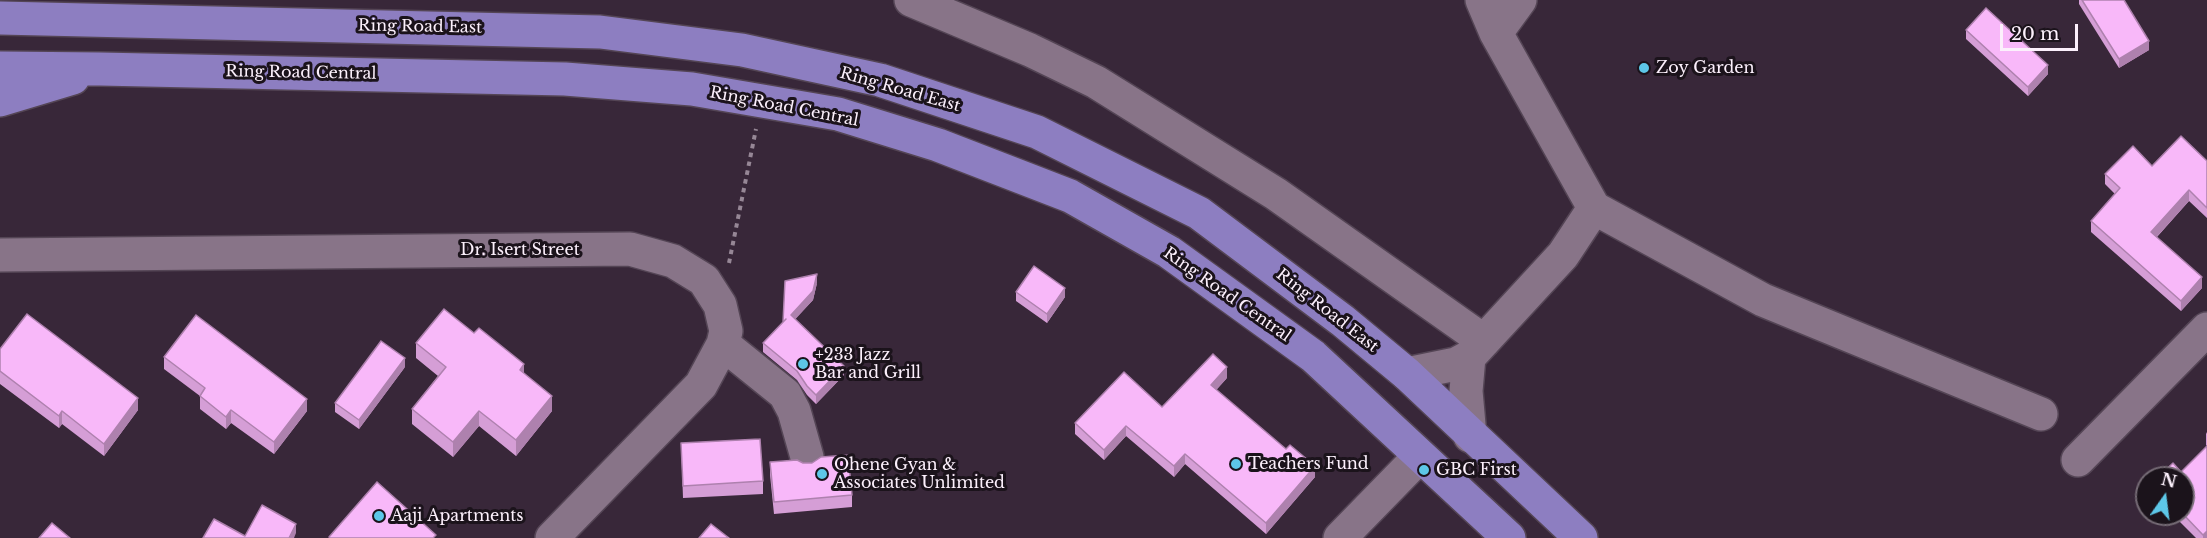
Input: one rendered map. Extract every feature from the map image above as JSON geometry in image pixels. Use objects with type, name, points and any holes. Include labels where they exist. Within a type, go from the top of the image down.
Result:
[{"type":"main road","points":[[32,0],[79,19]]},
{"type":"main road","points":[[0,18],[79,19]]},
{"type":"main road","name":"Ring Road East","points":[[79,19],[600,32],[741,50],[880,80],[1037,132],[1199,213],[1343,321],[1407,375],[1581,538]]},
{"type":"main road","name":"Ring Road Central","points":[[0,68],[565,79],[692,89],[838,114],[938,144],[1070,196],[1170,252],[1313,356],[1419,457],[1509,538]]},
{"type":"main road","points":[[0,100],[100,69]]},
{"type":"street","points":[[911,0],[1030,50],[1095,82],[1276,194],[1476,349]]},
{"type":"street","points":[[1482,0],[1496,33],[1594,208],[1763,300],[2041,414]]},
{"type":"street","points":[[1496,33],[1520,0]]},
{"type":"street","points":[[1407,375],[1456,364],[1476,349],[1563,255],[1594,208]]},
{"type":"street","name":"Dr. Isert Street","points":[[0,255],[630,249],[673,261],[704,280],[720,305],[726,331],[723,344],[701,386],[552,538]]},
{"type":"street","points":[[2078,460],[2207,329]]},
{"type":"street","points":[[723,344],[784,394],[794,411],[807,457]]},
{"type":"street","points":[[1470,436],[1466,392],[1476,349]]},
{"type":"street","points":[[1340,538],[1419,457]]},
{"type":"path","points":[[720,305],[762,101]]},
{"type":"building","points":[[2082,0],[2124,0],[2149,41],[2119,59]]},
{"type":"building","points":[[1986,8],[2048,65],[2028,87],[1966,30]]},
{"type":"building","points":[[2181,136],[2207,161],[2207,208],[2189,190],[2151,232],[2202,277],[2181,301],[2091,221],[2120,188],[2105,174],[2133,146],[2152,166]]},
{"type":"building","points":[[1034,266],[1065,288],[1047,314],[1016,292]]},
{"type":"building","points":[[817,274],[813,291],[791,315],[844,366],[816,395],[797,371],[763,343],[786,319],[783,322],[785,281]]},
{"type":"building","points":[[444,309],[474,333],[479,328],[524,364],[520,370],[552,396],[516,440],[479,411],[453,442],[412,409],[446,367],[416,343]]},
{"type":"building","points":[[27,314],[138,398],[104,444],[62,411],[59,416],[0,371],[0,349]]},
{"type":"building","points":[[196,315],[307,399],[274,442],[231,410],[226,417],[200,396],[205,388],[164,357]]},
{"type":"building","points":[[381,341],[405,358],[359,420],[335,403]]},
{"type":"building","points":[[1213,354],[1227,367],[1211,385],[1286,449],[1290,445],[1315,466],[1266,523],[1185,454],[1174,466],[1126,426],[1104,450],[1075,423],[1124,372],[1162,407]]},
{"type":"building","points":[[760,439],[763,481],[683,486],[681,443]]},
{"type":"building","points":[[2207,446],[2207,531],[2203,535],[2194,526],[2195,466],[2187,466]]},
{"type":"building","points":[[848,455],[852,495],[774,502],[770,462],[797,460],[812,463],[821,457]]},
{"type":"building","name":"Aaji Apartments","points":[[377,482],[436,535],[433,538],[330,538]]},
{"type":"building","points":[[262,505],[296,524],[289,538],[203,538],[214,519],[245,536]]},
{"type":"building","points":[[52,523],[70,538],[39,538]]},
{"type":"building","points":[[711,524],[729,538],[699,538]]},
{"type":"place","name":"Zoy Garden","points":[[1644,68]]},
{"type":"place","name":"+233 Jazz Bar and Grill","points":[[803,364]]},
{"type":"place","name":"Teachers Fund","points":[[1236,464]]},
{"type":"place","name":"GBC First","points":[[1424,470]]},
{"type":"place","name":"Ohene Gyan & Associates Unlimited","points":[[822,474]]},
{"type":"place","name":"Aaji Apartments","points":[[379,516]]}]
